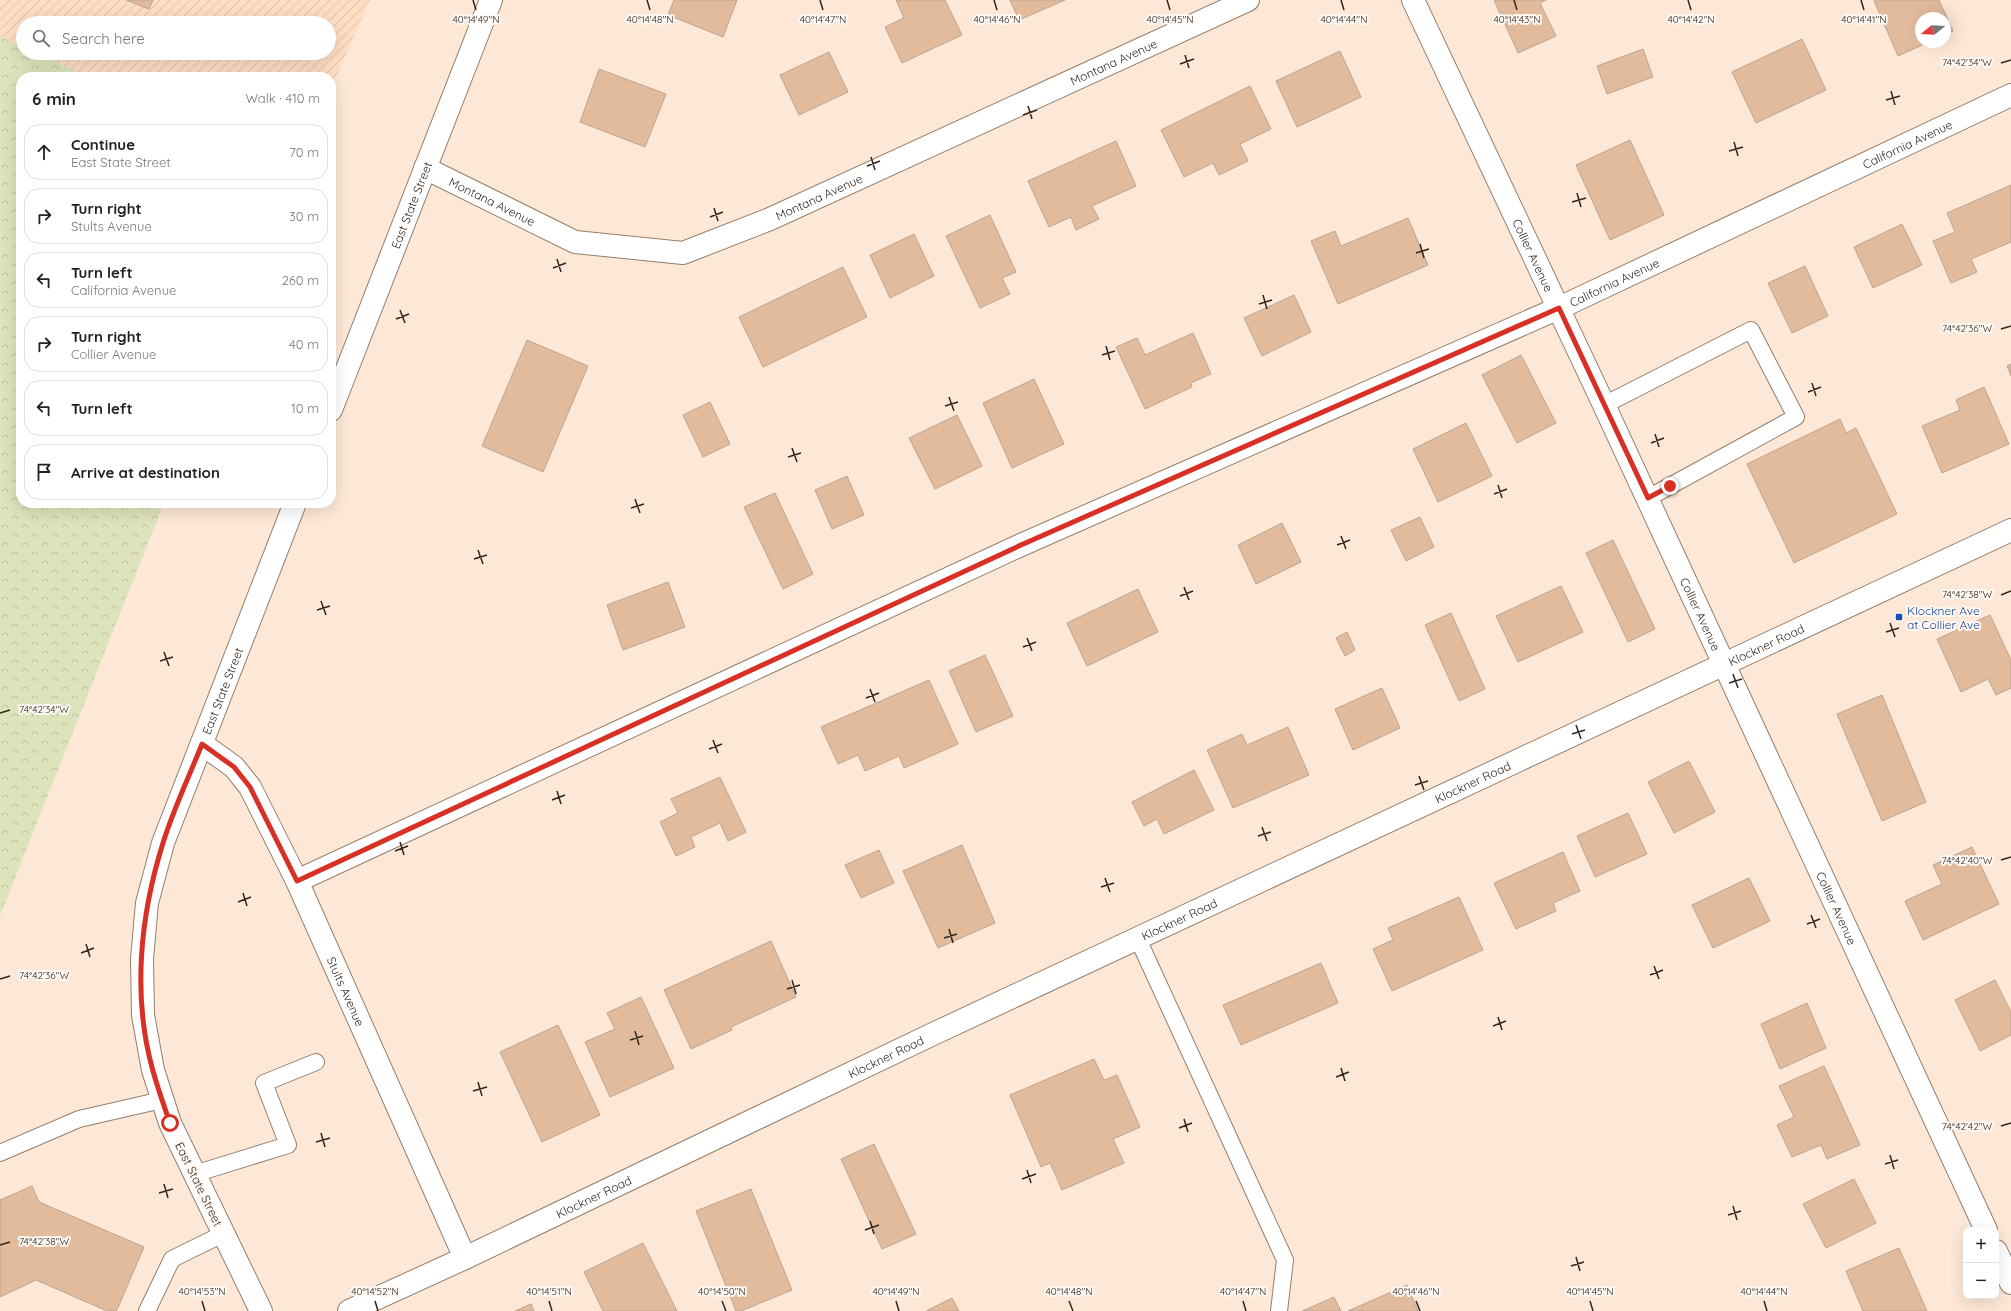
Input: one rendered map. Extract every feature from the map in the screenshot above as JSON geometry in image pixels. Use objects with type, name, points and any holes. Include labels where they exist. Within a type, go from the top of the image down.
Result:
[{"type":"street","name":"East State Street","points":[[336,397],[491,0]]},
{"type":"street","name":"Montana Avenue","points":[[425,168],[575,242],[683,253],[770,219],[1248,0]]},
{"type":"street","name":"Collier Avenue","points":[[1413,0],[1648,498],[1985,1227]]},
{"type":"street","name":"California Avenue","points":[[297,881],[1021,545],[1559,308],[2011,95]]},
{"type":"street","name":"East State Street","points":[[261,1311],[170,1123],[162,1100],[153,1070],[143,1015],[142,959],[147,903],[163,843],[293,508]]},
{"type":"street","name":"Klockner Road","points":[[349,1311],[465,1258],[926,1037],[1725,665],[2011,530]]},
{"type":"street","name":"Stults Avenue","points":[[202,744],[234,767],[250,787],[297,881],[465,1258]]},
{"type":"street","points":[[1999,1257],[2011,1283]]},
{"type":"lane","points":[[1604,405],[1751,330],[1796,417],[1648,498]]},
{"type":"lane","points":[[1138,939],[1285,1260],[1279,1311]]},
{"type":"lane","points":[[194,1174],[288,1145],[264,1083],[316,1062]]},
{"type":"lane","points":[[0,1153],[79,1120],[162,1100]]},
{"type":"lane","points":[[147,1311],[172,1259],[223,1234]]},
{"type":"shaded area","points":[[0,0],[370,0],[336,78],[336,72],[78,72],[51,60],[336,60],[336,16],[16,16],[16,44],[0,36]]},
{"type":"green space","points":[[0,36],[16,44],[16,60],[51,60],[78,72],[16,72],[16,508],[162,508],[0,916]]},
{"type":"building","points":[[126,0],[153,0],[149,9]]},
{"type":"building","points":[[674,0],[737,0],[723,37],[668,15]]},
{"type":"building","points":[[896,0],[945,0],[962,35],[902,63],[885,27],[904,18]]},
{"type":"building","points":[[1010,0],[1065,0],[1019,20]]},
{"type":"building","points":[[1494,0],[1546,0],[1540,3],[1556,36],[1518,53]]},
{"type":"building","points":[[1939,0],[1944,12],[1915,12],[1916,48],[1898,56],[1874,1]]},
{"type":"building","points":[[1802,39],[1826,90],[1756,123],[1732,72]]},
{"type":"building","points":[[1643,49],[1653,77],[1607,94],[1597,66]]},
{"type":"building","points":[[1340,51],[1361,97],[1297,127],[1276,81]]},
{"type":"building","points":[[829,52],[848,92],[799,115],[780,75]]},
{"type":"building","points":[[599,69],[666,94],[645,147],[580,122]]},
{"type":"building","points":[[1250,86],[1271,129],[1240,144],[1248,161],[1219,175],[1213,163],[1184,177],[1161,130]]},
{"type":"building","points":[[1630,140],[1664,215],[1610,240],[1576,165]]},
{"type":"building","points":[[1116,141],[1136,186],[1092,206],[1099,219],[1076,230],[1071,217],[1049,227],[1028,181]]},
{"type":"building","points":[[2011,185],[2011,242],[1971,259],[1977,272],[1951,283],[1933,241],[1955,232],[1947,213]]},
{"type":"building","points":[[990,215],[1016,272],[1002,278],[1010,294],[980,308],[946,236]]},
{"type":"building","points":[[1408,218],[1428,265],[1338,304],[1311,241],[1335,231],[1341,246]]},
{"type":"building","points":[[1902,224],[1922,265],[1873,288],[1854,247]]},
{"type":"building","points":[[914,234],[934,276],[890,298],[870,255]]},
{"type":"building","points":[[1805,266],[1828,316],[1792,333],[1768,283]]},
{"type":"building","points":[[843,267],[867,317],[763,367],[739,317]]},
{"type":"building","points":[[1294,295],[1311,332],[1262,356],[1244,318]]},
{"type":"building","points":[[1193,333],[1211,374],[1191,383],[1192,387],[1145,409],[1116,347],[1137,338],[1145,355]]},
{"type":"building","points":[[527,340],[588,366],[543,472],[482,446]]},
{"type":"building","points":[[1521,355],[1556,423],[1517,443],[1482,375]]},
{"type":"building","points":[[2011,364],[2011,376],[2007,366]]},
{"type":"building","points":[[1034,379],[1064,444],[1012,468],[983,403]]},
{"type":"building","points":[[1984,387],[2009,444],[1942,473],[1922,426],[1960,410],[1956,400]]},
{"type":"building","points":[[710,402],[730,444],[703,457],[683,415]]},
{"type":"building","points":[[957,415],[982,466],[935,489],[909,438]]},
{"type":"building","points":[[1840,419],[1846,433],[1856,428],[1897,514],[1794,563],[1747,464]]},
{"type":"building","points":[[1466,423],[1492,476],[1438,502],[1413,449]]},
{"type":"building","points":[[847,476],[864,515],[832,529],[815,490]]},
{"type":"building","points":[[775,493],[813,574],[783,589],[744,507]]},
{"type":"building","points":[[1420,517],[1434,547],[1406,561],[1391,530]]},
{"type":"building","points":[[1282,523],[1301,562],[1256,584],[1238,545]]},
{"type":"building","points":[[1613,540],[1655,629],[1628,642],[1586,553]]},
{"type":"building","points":[[668,582],[685,627],[623,650],[607,605]]},
{"type":"building","points":[[1561,586],[1583,632],[1518,662],[1496,616]]},
{"type":"building","points":[[1138,589],[1158,632],[1087,666],[1067,623]]},
{"type":"building","points":[[1451,613],[1485,689],[1459,701],[1425,625]]},
{"type":"building","points":[[1990,615],[2011,660],[2011,688],[1996,695],[1988,679],[1961,692],[1937,639]]},
{"type":"building","points":[[1347,632],[1355,650],[1345,656],[1336,638]]},
{"type":"building","points":[[985,655],[1013,716],[976,732],[949,671]]},
{"type":"building","points":[[929,680],[958,744],[904,768],[899,756],[865,771],[858,755],[838,764],[821,727]]},
{"type":"building","points":[[1382,688],[1400,728],[1353,750],[1335,709]]},
{"type":"building","points":[[1882,695],[1926,802],[1882,821],[1837,714]]},
{"type":"building","points":[[1288,727],[1309,775],[1233,808],[1207,750],[1242,734],[1247,745]]},
{"type":"building","points":[[1689,761],[1715,812],[1674,833],[1648,782]]},
{"type":"building","points":[[1194,770],[1214,810],[1164,834],[1157,819],[1144,826],[1132,802]]},
{"type":"building","points":[[720,777],[746,832],[728,841],[720,823],[691,837],[695,847],[676,856],[660,822],[678,813],[671,799]]},
{"type":"building","points":[[1628,813],[1647,854],[1595,877],[1577,836]]},
{"type":"building","points":[[962,845],[995,923],[938,948],[903,871]]},
{"type":"building","points":[[1972,847],[1999,904],[1923,940],[1905,901],[1942,884],[1933,865]]},
{"type":"building","points":[[879,850],[894,883],[861,898],[845,865]]},
{"type":"building","points":[[1563,852],[1580,891],[1553,903],[1556,911],[1516,929],[1494,883]]},
{"type":"building","points":[[1749,878],[1770,921],[1713,948],[1692,905]]},
{"type":"building","points":[[1459,897],[1483,950],[1392,991],[1373,949],[1393,940],[1388,928]]},
{"type":"building","points":[[771,941],[796,997],[731,1027],[732,1030],[691,1049],[664,990]]},
{"type":"building","points":[[1321,963],[1338,1003],[1241,1045],[1223,1005]]},
{"type":"building","points":[[1995,980],[2011,1012],[2011,1035],[1980,1051],[1955,1000]]},
{"type":"building","points":[[641,997],[674,1068],[610,1097],[585,1042],[615,1029],[607,1013]]},
{"type":"building","points":[[1807,1003],[1826,1048],[1780,1069],[1761,1024]]},
{"type":"building","points":[[558,1025],[600,1115],[542,1142],[500,1052]]},
{"type":"building","points":[[1094,1059],[1104,1080],[1117,1075],[1140,1127],[1113,1139],[1124,1163],[1062,1190],[1050,1163],[1041,1167],[1010,1095]]},
{"type":"building","points":[[1824,1066],[1860,1145],[1827,1159],[1821,1145],[1792,1157],[1777,1125],[1794,1117],[1779,1086]]},
{"type":"building","points":[[874,1144],[916,1234],[882,1249],[841,1159]]},
{"type":"building","points":[[1854,1179],[1876,1223],[1826,1248],[1803,1204]]},
{"type":"building","points":[[32,1186],[39,1202],[144,1247],[117,1310],[107,1311],[36,1280],[0,1297],[0,1200]]},
{"type":"building","points":[[751,1189],[792,1290],[741,1311],[736,1311],[696,1211]]},
{"type":"building","points":[[643,1243],[677,1311],[603,1311],[584,1272]]},
{"type":"building","points":[[1899,1248],[1927,1311],[1863,1311],[1846,1271]]},
{"type":"building","points":[[1407,1285],[1418,1311],[1348,1311]]},
{"type":"building","points":[[1334,1297],[1341,1311],[1302,1311]]},
{"type":"building","points":[[952,1298],[959,1311],[926,1311]]},
{"type":"building","points":[[531,1304],[534,1311],[515,1311]]},
{"type":"place","name":"Klockner Ave at Collier Ave","points":[[1899,617]]},
{"type":"route","points":[[170,1123],[153,1070],[143,1015],[142,959],[147,903],[163,843],[202,744],[234,767],[250,787],[297,881],[1021,545],[1559,308],[1648,498],[1670,486]]}]
